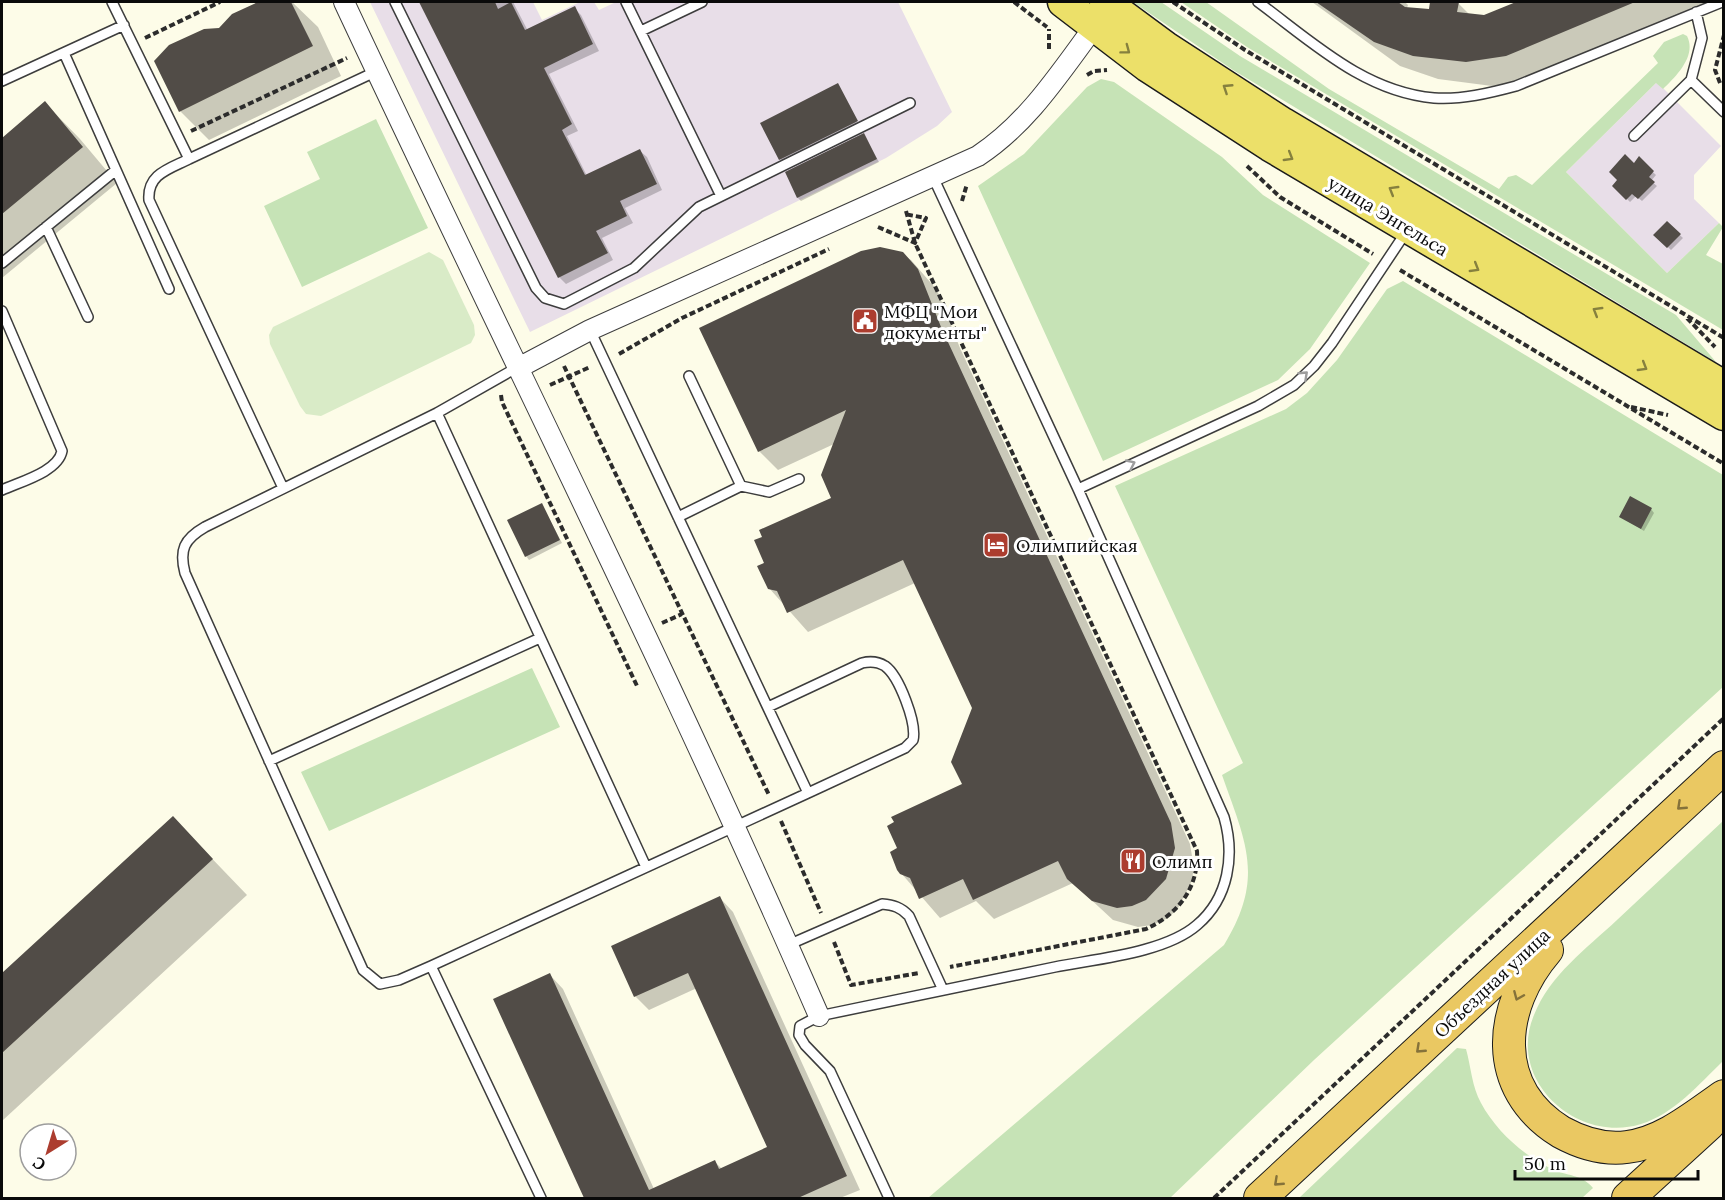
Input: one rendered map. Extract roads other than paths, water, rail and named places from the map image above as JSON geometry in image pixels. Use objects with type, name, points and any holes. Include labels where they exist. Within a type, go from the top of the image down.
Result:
[{"type":"highway","name":"Объездная улица","points":[[1260,1198],[1724,767]]},
{"type":"highway","points":[[1632,852],[1542,957],[1522,985],[1509,1026],[1509,1056],[1517,1084],[1533,1108],[1552,1126],[1577,1141],[1602,1147],[1628,1147],[1657,1139],[1724,1096]]},
{"type":"highway","points":[[1628,1198],[1724,1110]]},
{"type":"main road","name":"улица Энгельса","points":[[1063,2],[1103,11],[1212,110],[1724,386]]},
{"type":"main road","name":"улица Энгельса","points":[[1415,218],[1724,415]]},
{"type":"street","points":[[344,2],[532,392],[736,826],[819,1016]]},
{"type":"street","points":[[520,367],[590,330],[978,156],[1021,122],[1103,11]]},
{"type":"lane","points":[[112,2],[189,159]]},
{"type":"lane","points":[[395,2],[536,288],[546,298],[564,304],[624,275],[645,258],[687,216],[721,196],[910,103]]},
{"type":"lane","points":[[626,2],[721,196]]},
{"type":"lane","points":[[641,32],[702,2]]},
{"type":"lane","points":[[1258,2],[1351,71],[1378,85],[1435,98],[1486,94],[1516,86],[1696,12],[1705,5],[1722,2]]},
{"type":"lane","points":[[1634,136],[1691,80],[1702,38],[1696,12]]},
{"type":"lane","points":[[4,81],[124,25]]},
{"type":"lane","points":[[64,53],[169,289]]},
{"type":"lane","points":[[283,488],[149,200],[151,182],[158,174],[376,71]]},
{"type":"lane","points":[[1691,80],[1724,112]]},
{"type":"lane","points":[[2,263],[116,170]]},
{"type":"lane","points":[[889,1198],[830,1071],[799,1035],[800,1026],[819,1016],[1151,947],[1184,934],[1208,914],[1218,899],[1228,871],[1230,855],[1224,817],[1078,489],[933,177]]},
{"type":"lane","points":[[1078,489],[1258,406],[1294,385],[1314,366],[1332,343],[1415,218]]},
{"type":"lane","points":[[46,227],[88,317]]},
{"type":"lane","points":[[2,311],[62,451],[60,460],[53,466],[2,490]]},
{"type":"lane","points":[[590,330],[808,793]]},
{"type":"lane","points":[[520,367],[436,413],[192,534],[184,543],[181,556],[185,573],[363,970],[380,984],[399,980],[905,748],[913,740],[914,720],[891,672],[872,661],[862,663],[768,707]]},
{"type":"lane","points":[[689,376],[741,486]]},
{"type":"lane","points":[[436,413],[646,867]]},
{"type":"lane","points":[[678,517],[741,486],[770,492],[799,479]]},
{"type":"lane","points":[[269,761],[540,638]]},
{"type":"lane","points":[[788,945],[882,904],[892,905],[909,916],[943,990]]},
{"type":"lane","points":[[432,966],[541,1198]]},
{"type":"place","name":"МФЦ \"Мои документы\"","points":[[865,321]]},
{"type":"place","name":"Олимпийская","points":[[996,545]]},
{"type":"place","name":"Олимп","points":[[1133,861]]}]
